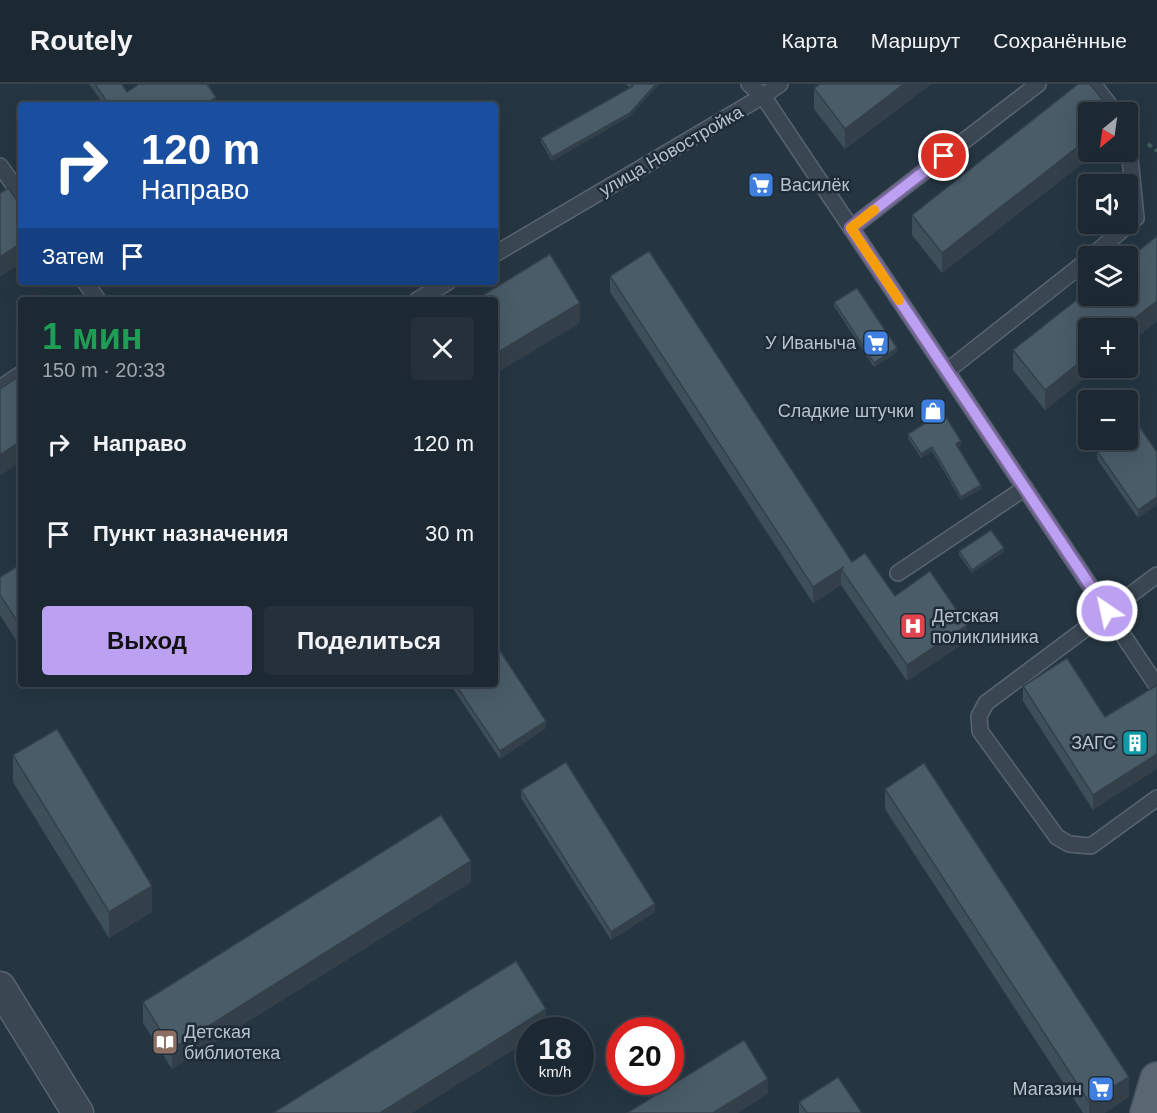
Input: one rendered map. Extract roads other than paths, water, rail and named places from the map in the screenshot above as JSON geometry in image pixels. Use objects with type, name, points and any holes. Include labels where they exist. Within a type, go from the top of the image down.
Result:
[{"type":"main road","points":[[1147,1113],[1157,1079]]},
{"type":"street","points":[[0,987],[78,1113]]},
{"type":"lane","points":[[748,84],[764,96],[780,84]]},
{"type":"lane","points":[[851,228],[1038,84]]},
{"type":"lane","points":[[1093,84],[1107,102]]},
{"type":"lane","name":"улица Новостройка","points":[[498,252],[764,96],[1157,686]]},
{"type":"lane","points":[[1104,246],[1136,218],[1130,162]]},
{"type":"lane","points":[[0,166],[5,184],[18,193]]},
{"type":"lane","points":[[947,371],[1078,268]]},
{"type":"lane","points":[[422,297],[443,285]]},
{"type":"lane","points":[[0,388],[18,376]]},
{"type":"lane","points":[[898,573],[1025,488]]},
{"type":"lane","points":[[1157,575],[986,703],[979,716],[980,731],[1057,837],[1069,844],[1091,846],[1157,798]]},
{"type":"place","name":"Василёк","points":[[761,185]]},
{"type":"place","name":"У Иваныча","points":[[876,343]]},
{"type":"place","name":"Сладкие штучки","points":[[933,411]]},
{"type":"place","name":"Детская поликлиника","points":[[913,626]]},
{"type":"place","name":"ЗАГС","points":[[1135,743]]},
{"type":"place","name":"Детская библиотека","points":[[165,1042]]},
{"type":"place","name":"Магазин","points":[[1101,1089]]}]
